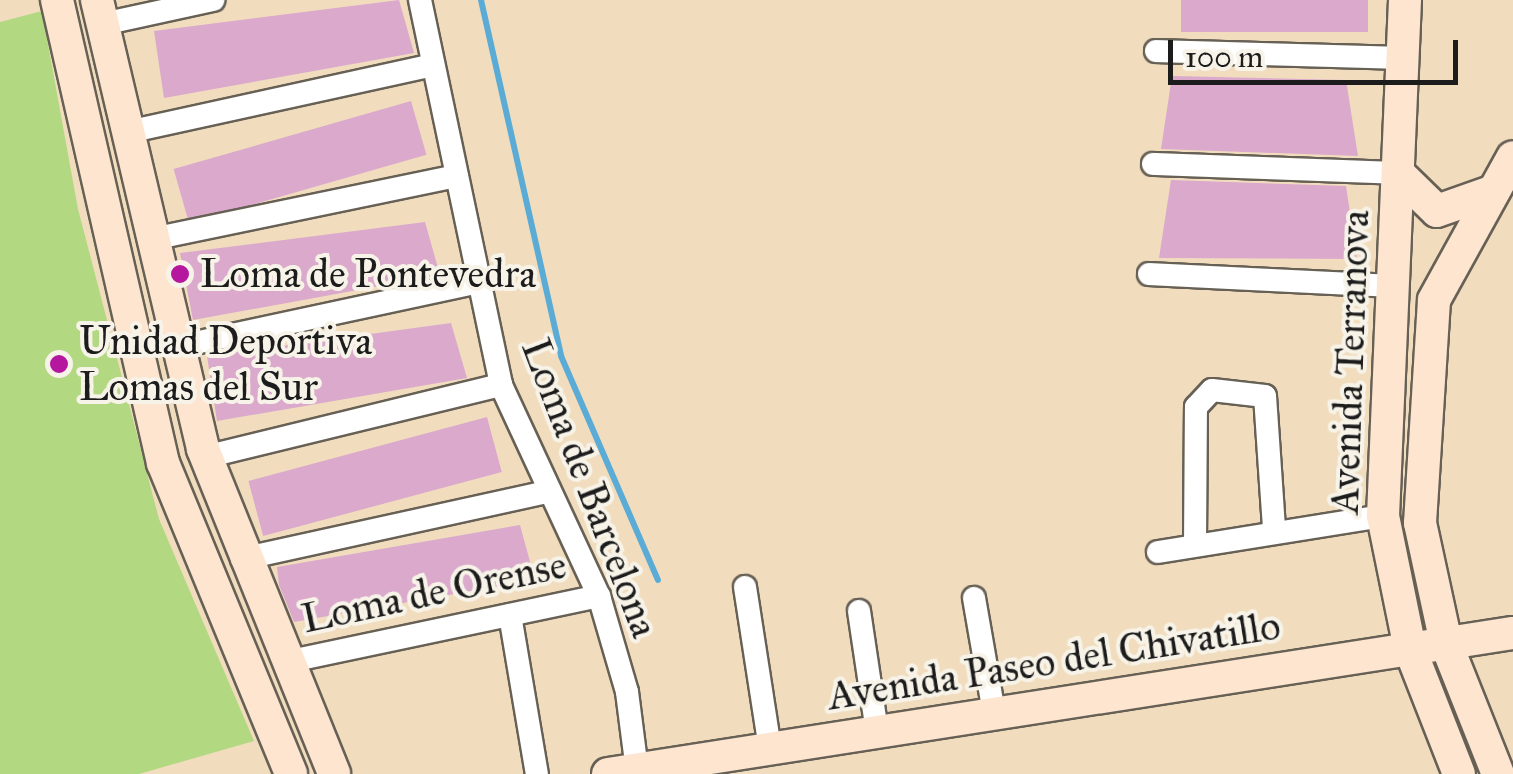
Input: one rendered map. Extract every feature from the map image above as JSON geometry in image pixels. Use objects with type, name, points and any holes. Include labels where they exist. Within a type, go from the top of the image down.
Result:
[{"type":"street","points":[[56,0],[163,463],[291,774]]},
{"type":"street","points":[[214,0],[100,12],[205,457],[242,559],[334,774]]},
{"type":"street","name":"Loma de Barcelona","points":[[420,0],[501,385],[598,596],[627,692],[622,772]]},
{"type":"street","name":"Avenida Terranova","points":[[1405,0],[1384,516],[1410,648],[1459,774]]},
{"type":"street","points":[[1156,51],[1402,58]]},
{"type":"street","points":[[128,132],[433,65]]},
{"type":"street","name":"Avenida Terranova","points":[[1498,774],[1446,643],[1420,523],[1434,300],[1513,157]]},
{"type":"street","points":[[1152,164],[1398,173],[1438,211],[1494,191]]},
{"type":"street","points":[[152,239],[457,176]]},
{"type":"street","points":[[101,196],[140,187]]},
{"type":"street","points":[[1149,274],[1393,286],[1434,300]]},
{"type":"street","points":[[176,347],[479,282]]},
{"type":"street","points":[[205,457],[501,385]]},
{"type":"street","points":[[1195,544],[1196,407],[1212,390],[1266,396],[1274,528]]},
{"type":"street","points":[[242,559],[550,491]]},
{"type":"street","points":[[1158,552],[1274,528],[1384,516]]},
{"type":"street","points":[[745,586],[770,749]]},
{"type":"street","name":"Loma de Orense","points":[[286,662],[598,596]]},
{"type":"street","points":[[974,598],[994,714]]},
{"type":"street","points":[[860,611],[878,732]]},
{"type":"street","points":[[510,615],[537,774]]},
{"type":"street","name":"Avenida Paseo del Chivatillo","points":[[622,772],[1513,632]]},
{"type":"green space","name":"Unidad Deportiva Lomas del Sur","points":[[42,11],[78,209],[159,519],[254,741],[139,774],[0,774],[0,22]]},
{"type":"building","points":[[399,0],[414,53],[164,98],[154,31]]},
{"type":"building","points":[[1181,0],[1368,0],[1368,32],[1181,32]]},
{"type":"building","points":[[1172,76],[1346,80],[1358,156],[1161,149]]},
{"type":"building","points":[[411,101],[426,155],[189,223],[174,169]]},
{"type":"building","points":[[1171,180],[1346,186],[1357,259],[1159,258]]},
{"type":"building","points":[[425,222],[440,275],[193,320],[180,253]]},
{"type":"building","points":[[451,323],[467,378],[217,421],[207,356]]},
{"type":"building","points":[[487,417],[502,472],[263,536],[248,481]]},
{"type":"building","points":[[520,525],[535,580],[294,622],[279,585],[277,567]]},
{"type":"waterway","points":[[481,0],[561,356],[658,580]]},
{"type":"place","name":"Loma de Pontevedra","points":[[180,274]]},
{"type":"place","name":"Unidad Deportiva Lomas del Sur","points":[[59,364]]}]
